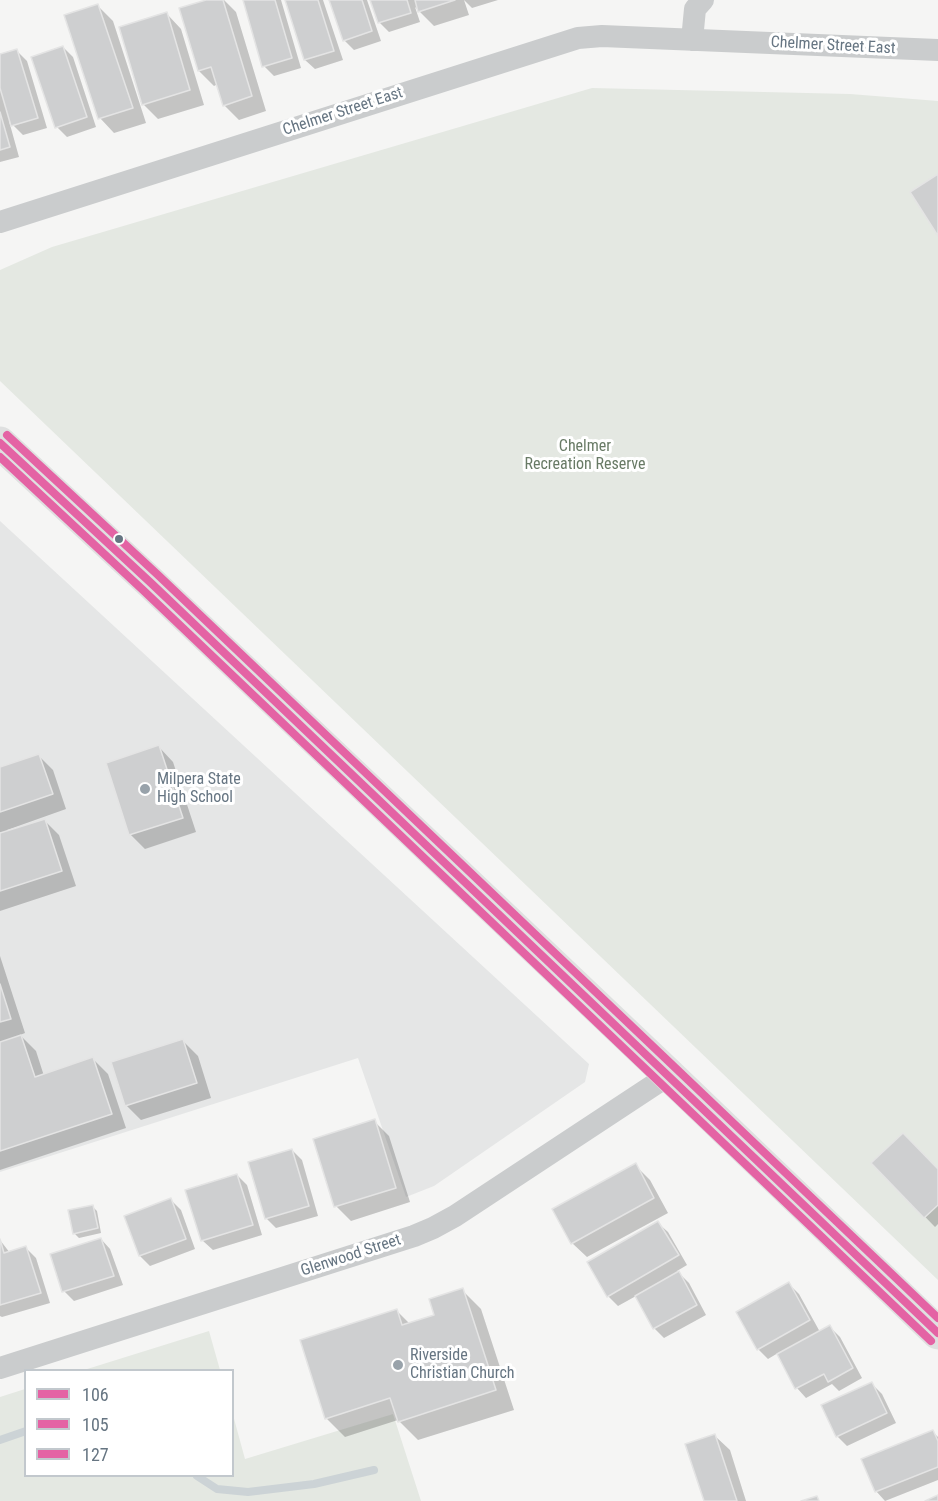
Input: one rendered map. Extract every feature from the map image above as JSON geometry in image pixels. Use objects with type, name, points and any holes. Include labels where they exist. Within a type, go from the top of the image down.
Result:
[{"type":"main road","points":[[0,443],[151,583],[938,1333]]},
{"type":"street","points":[[692,40],[695,9],[703,0]]},
{"type":"street","name":"Chelmer Street East","points":[[0,222],[578,38],[602,36],[938,50]]},
{"type":"street","name":"Glenwood Street","points":[[0,1368],[433,1228],[455,1216],[669,1075]]},
{"type":"shaded area","name":"Milpera State High School","points":[[0,521],[589,1064],[585,1082],[434,1186],[406,1197],[358,1058],[0,1172]]},
{"type":"green space","name":"Chelmer Recreation Reserve","points":[[592,88],[850,94],[938,101],[938,1280],[0,381],[0,270],[52,247]]},
{"type":"green space","points":[[209,1331],[220,1369],[87,1369]]},
{"type":"green space","points":[[24,1389],[24,1477],[234,1477],[234,1419],[245,1459],[393,1414],[421,1501],[0,1501],[0,1397]]},
{"type":"building","points":[[206,0],[223,0],[252,96],[223,106],[211,67],[198,71],[179,8]]},
{"type":"building","points":[[243,0],[275,0],[292,58],[262,67]]},
{"type":"building","points":[[285,0],[318,0],[334,51],[304,60]]},
{"type":"building","points":[[329,0],[362,0],[372,31],[343,41]]},
{"type":"building","points":[[370,0],[407,0],[411,13],[378,23]]},
{"type":"building","points":[[415,0],[455,0],[418,12]]},
{"type":"building","points":[[98,4],[133,108],[98,119],[64,15]]},
{"type":"building","points":[[167,12],[190,90],[142,105],[119,27]]},
{"type":"building","points":[[63,46],[87,117],[55,128],[31,57]]},
{"type":"building","points":[[17,49],[38,118],[11,126],[0,88],[0,54]]},
{"type":"building","points":[[0,112],[10,147],[0,150]]},
{"type":"building","points":[[938,174],[938,236],[910,192]]},
{"type":"building","points":[[159,745],[183,818],[129,835],[106,763]]},
{"type":"building","points":[[39,754],[53,794],[0,812],[0,767]]},
{"type":"building","points":[[45,819],[62,871],[0,891],[0,833]]},
{"type":"building","points":[[0,984],[11,1019],[0,1022]]},
{"type":"building","points":[[21,1035],[35,1077],[93,1057],[112,1114],[0,1151],[0,1042]]},
{"type":"building","points":[[183,1039],[197,1083],[125,1106],[111,1062]]},
{"type":"building","points":[[375,1119],[396,1188],[334,1207],[313,1139]]},
{"type":"building","points":[[903,1133],[938,1169],[938,1205],[924,1218],[871,1163]]},
{"type":"building","points":[[292,1149],[309,1206],[265,1219],[248,1162]]},
{"type":"building","points":[[636,1163],[654,1198],[571,1244],[552,1209]]},
{"type":"building","points":[[237,1174],[253,1225],[201,1241],[185,1190]]},
{"type":"building","points":[[171,1198],[186,1239],[139,1256],[124,1216]]},
{"type":"building","points":[[93,1205],[98,1228],[73,1234],[68,1210]]},
{"type":"building","points":[[658,1221],[679,1255],[607,1297],[587,1262]]},
{"type":"building","points":[[101,1238],[114,1276],[62,1292],[50,1254]]},
{"type":"building","points":[[0,1239],[4,1253],[26,1246],[41,1293],[0,1305]]},
{"type":"building","points":[[679,1271],[697,1305],[653,1329],[635,1296]]},
{"type":"building","points":[[789,1282],[810,1320],[757,1350],[736,1312]]},
{"type":"building","name":"Riverside Christian Church","points":[[463,1288],[496,1390],[398,1422],[390,1398],[325,1419],[300,1340],[397,1309],[402,1325],[434,1315],[429,1299]]},
{"type":"building","points":[[830,1325],[853,1368],[828,1382],[824,1374],[795,1389],[777,1354]]},
{"type":"building","points":[[872,1382],[887,1413],[836,1437],[821,1405]]},
{"type":"building","points":[[933,1430],[938,1441],[938,1467],[875,1492],[861,1459]]},
{"type":"building","points":[[715,1434],[737,1501],[704,1501],[685,1444]]},
{"type":"building","points":[[938,1495],[938,1501],[925,1501]]},
{"type":"building","points":[[817,1496],[819,1501],[801,1501]]},
{"type":"waterway","points":[[0,1440],[24,1432]]},
{"type":"waterway","points":[[199,1477],[217,1489],[248,1492],[314,1484],[374,1470]]},
{"type":"transit line","name":"127","points":[[7,435],[158,575],[938,1318]]},
{"type":"transit line","name":"106","points":[[0,443],[151,583],[938,1333]]},
{"type":"transit line","name":"105","points":[[0,457],[144,591],[931,1341]]},
{"type":"place","name":"Milpera State High School","points":[[145,789]]},
{"type":"place","name":"Riverside Christian Church","points":[[398,1365]]}]
